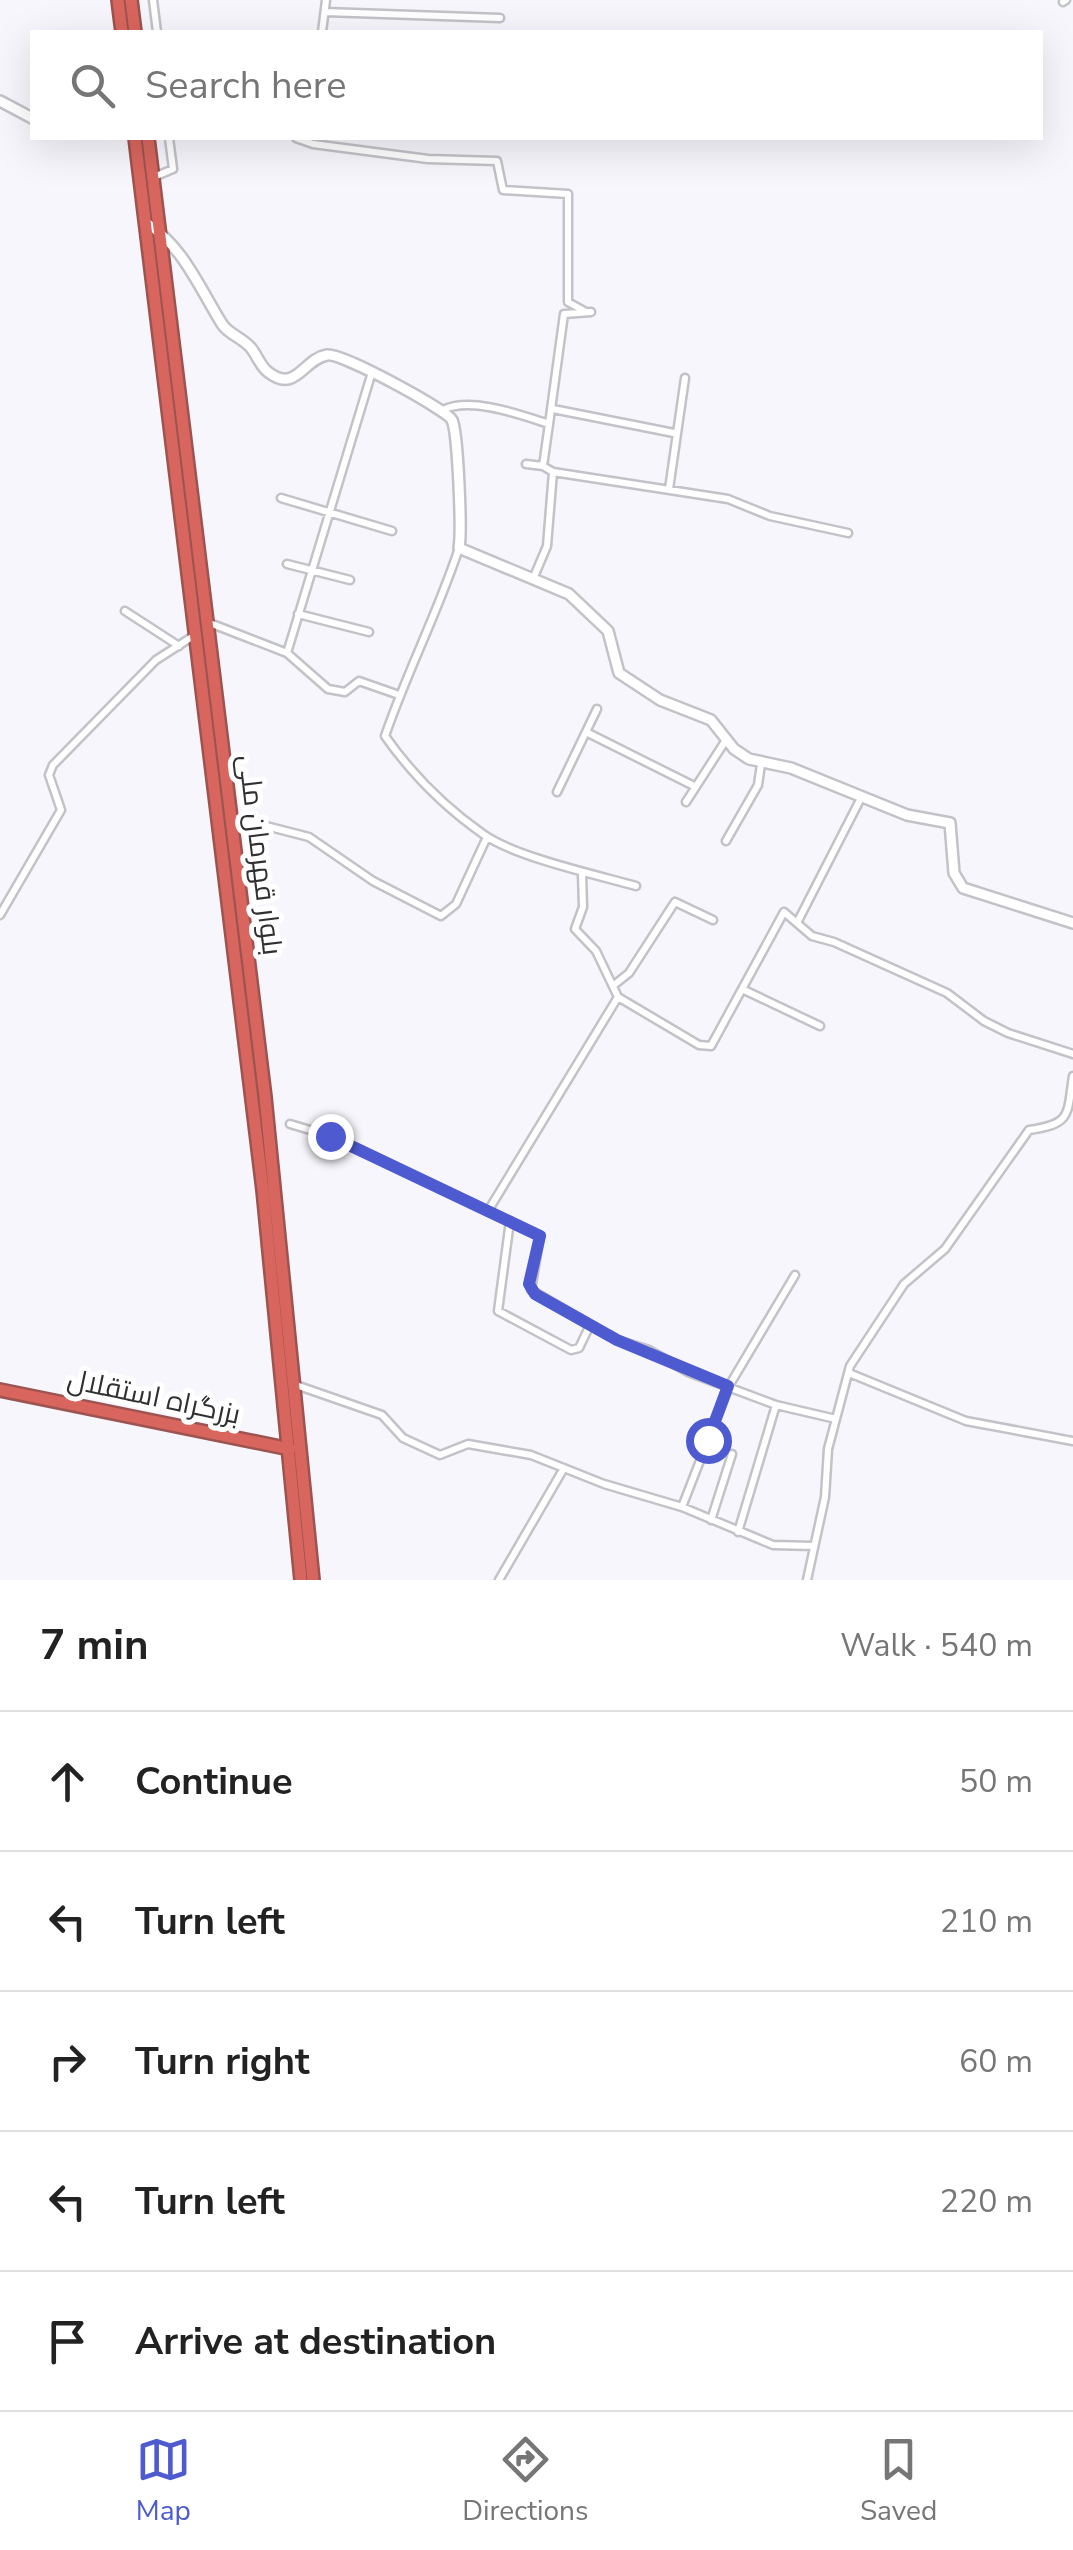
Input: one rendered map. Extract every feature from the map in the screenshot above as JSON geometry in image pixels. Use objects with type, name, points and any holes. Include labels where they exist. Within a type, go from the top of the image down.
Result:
[{"type":"highway","points":[[118,0],[122,30]]},
{"type":"highway","points":[[131,0],[135,30]]},
{"type":"highway","name":"بلوار قهرمان ملی","points":[[135,140],[292,1449],[313,1580]]},
{"type":"highway","name":"بلوار قهرمان ملی","points":[[148,140],[265,1096],[292,1384],[301,1580]]},
{"type":"highway","name":"بزرگراه استقلال","points":[[0,1390],[292,1449]]},
{"type":"street","points":[[153,0],[157,30]]},
{"type":"street","points":[[322,30],[326,0]]},
{"type":"street","points":[[325,12],[500,18]]},
{"type":"street","points":[[0,101],[30,117]]},
{"type":"street","points":[[153,178],[173,170],[169,140]]},
{"type":"street","points":[[301,140],[428,159],[497,161],[502,190],[568,194],[568,302],[588,312],[564,314],[543,466]]},
{"type":"street","points":[[145,222],[158,230],[204,288],[223,327],[250,347],[269,373],[284,379],[299,377],[327,355],[372,370],[403,392],[443,410],[454,425],[455,474],[462,506],[459,548],[438,612],[385,736],[410,769],[487,837],[582,872],[636,886]]},
{"type":"street","points":[[287,653],[372,370]]},
{"type":"street","points":[[669,488],[685,378]]},
{"type":"street","points":[[443,410],[454,404],[550,424]]},
{"type":"street","points":[[553,410],[674,433]]},
{"type":"street","points":[[526,464],[553,472],[728,498],[756,512],[848,533]]},
{"type":"street","points":[[532,580],[546,546],[553,472]]},
{"type":"street","points":[[281,498],[392,531]]},
{"type":"street","points":[[459,548],[569,594],[608,630],[620,673],[660,700],[711,720],[726,740],[761,764],[791,768],[907,814],[950,822],[954,874],[963,888],[1073,923]]},
{"type":"street","points":[[287,564],[350,580]]},
{"type":"street","points":[[125,611],[178,646]]},
{"type":"street","points":[[298,614],[369,632]]},
{"type":"street","points":[[206,622],[287,653],[328,689],[345,692],[358,680],[400,695]]},
{"type":"street","points":[[0,915],[61,810],[49,775],[54,765],[156,660],[195,635]]},
{"type":"street","points":[[557,792],[597,709]]},
{"type":"street","points":[[586,732],[694,786]]},
{"type":"street","points":[[686,802],[726,740]]},
{"type":"street","points":[[726,841],[758,785],[761,764]]},
{"type":"street","points":[[798,921],[862,796]]},
{"type":"street","points":[[230,817],[309,836],[372,881],[442,916],[456,904],[487,837]]},
{"type":"street","points":[[582,872],[584,907],[575,930],[596,951],[618,997],[708,1047],[784,912],[812,936],[834,942],[946,994],[984,1021],[1073,1054]]},
{"type":"street","points":[[614,985],[629,973],[675,902],[713,920]]},
{"type":"street","points":[[742,989],[820,1026]]},
{"type":"street","points":[[488,1211],[618,997]]},
{"type":"street","points":[[807,1580],[836,1419],[849,1374],[904,1284],[945,1250],[1030,1130],[1057,1126],[1065,1120],[1073,1076]]},
{"type":"street","points":[[290,1124],[330,1136],[540,1236],[531,1290],[617,1340],[776,1404],[836,1419]]},
{"type":"street","points":[[510,1221],[498,1311],[571,1350],[579,1348],[590,1324]]},
{"type":"street","points":[[682,1507],[728,1386],[795,1275]]},
{"type":"street","points":[[849,1374],[966,1420],[1073,1441]]},
{"type":"street","points":[[292,1384],[382,1415],[404,1438],[440,1454],[468,1444],[492,1446],[682,1507],[789,1549],[813,1546]]},
{"type":"street","points":[[738,1532],[776,1404]]},
{"type":"street","points":[[710,1520],[732,1454]]},
{"type":"street","points":[[500,1580],[564,1468]]},
{"type":"route","points":[[330,1136],[540,1236],[529,1284],[535,1294],[617,1340],[728,1386],[708,1440]]}]
